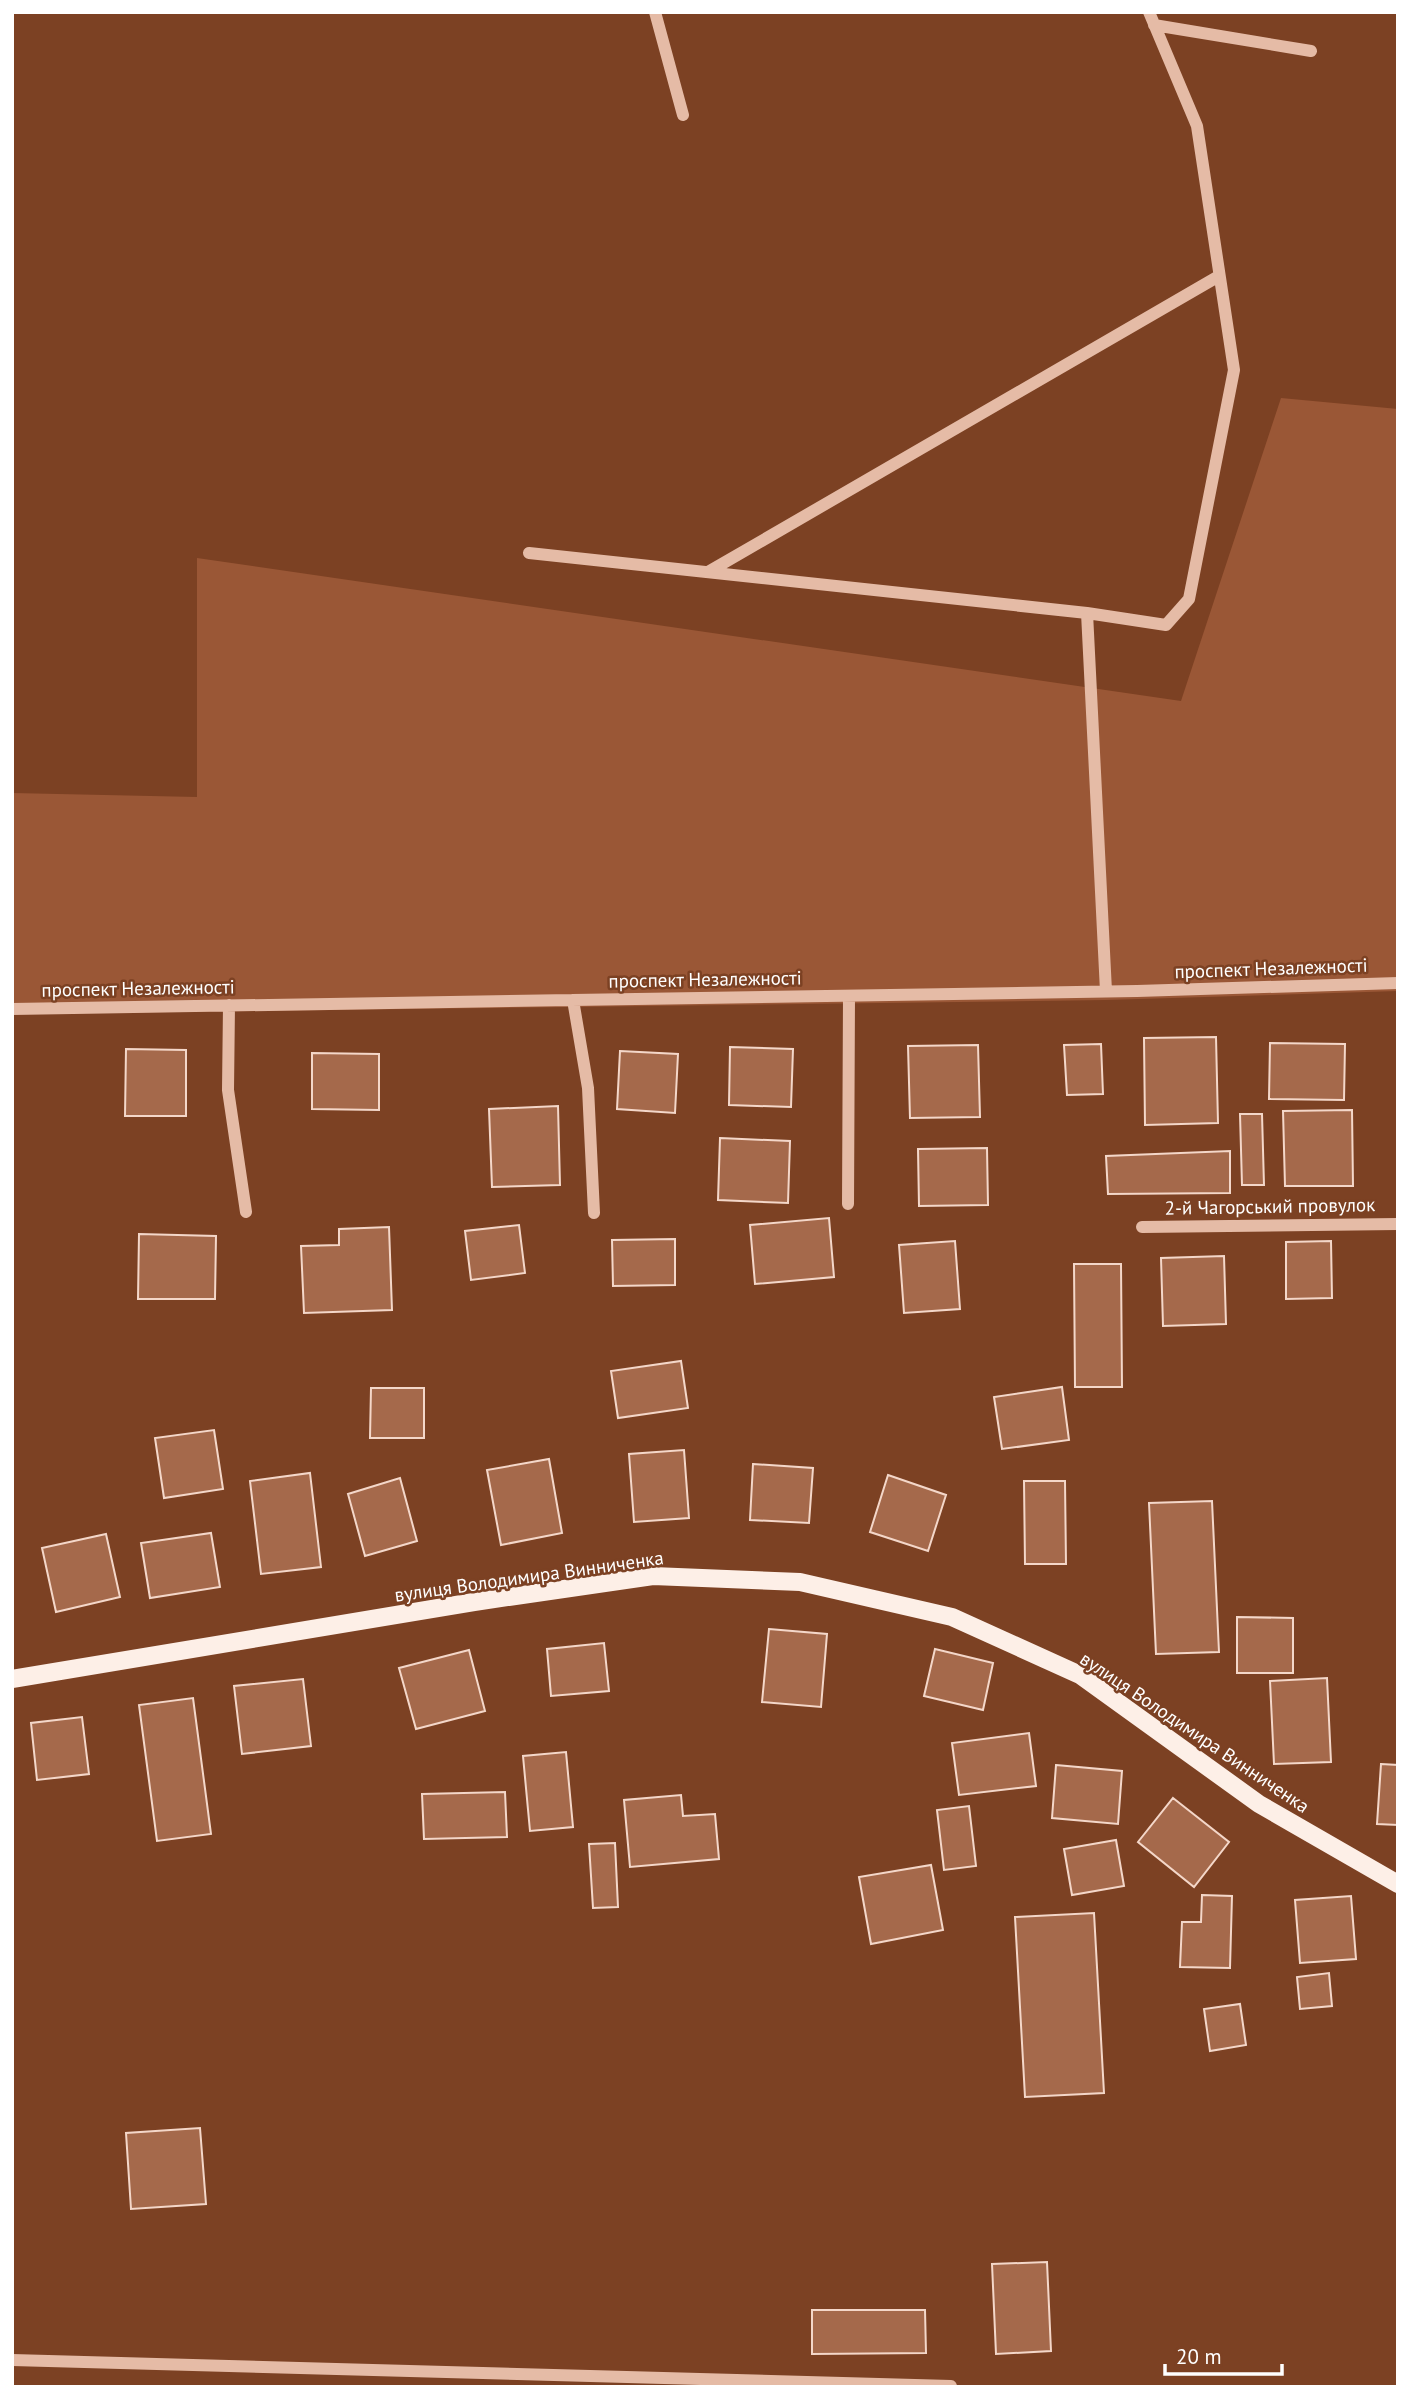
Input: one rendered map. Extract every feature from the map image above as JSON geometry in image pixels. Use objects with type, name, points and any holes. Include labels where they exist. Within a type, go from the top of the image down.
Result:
[{"type":"main road","name":"вулиця Володимира Винниченка","points":[[12,1679],[474,1602],[653,1576],[800,1582],[952,1617],[1080,1675],[1259,1804],[1398,1884]]},
{"type":"street","points":[[655,12],[683,115]]},
{"type":"street","points":[[1151,19],[1311,51]]},
{"type":"street","points":[[529,553],[1087,613],[1166,625],[1189,599],[1234,370],[1197,126],[1151,19]]},
{"type":"street","points":[[708,572],[1219,276]]},
{"type":"street","points":[[1087,613],[1106,991]]},
{"type":"street","name":"проспект Незалежності","points":[[12,1009],[849,996],[1398,983]]},
{"type":"street","points":[[848,1204],[849,996]]},
{"type":"street","points":[[573,1000],[588,1088],[594,1213]]},
{"type":"street","points":[[229,1005],[228,1090],[246,1212]]},
{"type":"street","name":"2-й Чагорський провулок","points":[[1142,1227],[1398,1224]]},
{"type":"street","points":[[12,2360],[951,2386]]},
{"type":"shaded area","points":[[1281,398],[1398,409],[1398,991],[1106,1000],[12,1014],[12,793],[197,797],[197,558],[1181,701]]},
{"type":"building","points":[[1216,1037],[1218,1123],[1145,1125],[1144,1038]]},
{"type":"building","points":[[1270,1043],[1345,1044],[1344,1100],[1269,1099]]},
{"type":"building","points":[[1101,1044],[1103,1094],[1067,1095],[1064,1045]]},
{"type":"building","points":[[978,1045],[980,1117],[910,1118],[908,1046]]},
{"type":"building","points":[[730,1047],[793,1049],[791,1107],[729,1105]]},
{"type":"building","points":[[126,1049],[186,1050],[186,1116],[125,1116]]},
{"type":"building","points":[[620,1051],[678,1054],[675,1113],[617,1109]]},
{"type":"building","points":[[312,1053],[379,1054],[379,1110],[312,1109]]},
{"type":"building","points":[[558,1106],[560,1185],[492,1187],[489,1109]]},
{"type":"building","points":[[1352,1110],[1353,1186],[1285,1186],[1283,1111]]},
{"type":"building","points":[[1240,1114],[1262,1114],[1264,1185],[1242,1185]]},
{"type":"building","points":[[720,1138],[790,1141],[788,1203],[718,1200]]},
{"type":"building","points":[[987,1148],[988,1205],[919,1206],[918,1149]]},
{"type":"building","points":[[1230,1151],[1230,1193],[1108,1194],[1106,1156]]},
{"type":"building","points":[[829,1218],[834,1277],[755,1284],[750,1225]]},
{"type":"building","points":[[519,1225],[525,1273],[471,1280],[465,1231]]},
{"type":"building","points":[[389,1227],[392,1310],[304,1313],[301,1246],[339,1245],[339,1229]]},
{"type":"building","points":[[139,1234],[216,1236],[215,1299],[138,1299]]},
{"type":"building","points":[[675,1239],[675,1285],[613,1286],[612,1240]]},
{"type":"building","points":[[955,1241],[960,1309],[904,1313],[899,1245]]},
{"type":"building","points":[[1331,1241],[1332,1298],[1286,1299],[1286,1242]]},
{"type":"building","points":[[1224,1256],[1226,1324],[1163,1326],[1161,1258]]},
{"type":"building","points":[[1074,1264],[1121,1264],[1122,1387],[1075,1387]]},
{"type":"building","points":[[681,1361],[688,1408],[618,1418],[611,1371]]},
{"type":"building","points":[[1062,1387],[1069,1440],[1002,1449],[994,1397]]},
{"type":"building","points":[[371,1388],[424,1388],[424,1438],[370,1438]]},
{"type":"building","points":[[214,1430],[223,1489],[164,1498],[155,1438]]},
{"type":"building","points":[[684,1450],[689,1518],[634,1522],[629,1454]]},
{"type":"building","points":[[549,1459],[562,1533],[501,1545],[487,1470]]},
{"type":"building","points":[[753,1464],[813,1468],[809,1523],[750,1520]]},
{"type":"building","points":[[310,1473],[321,1567],[261,1574],[250,1481]]},
{"type":"building","points":[[888,1475],[946,1495],[928,1551],[870,1532]]},
{"type":"building","points":[[400,1478],[417,1541],[365,1556],[348,1494]]},
{"type":"building","points":[[1024,1481],[1065,1481],[1066,1564],[1025,1564]]},
{"type":"building","points":[[1212,1501],[1219,1652],[1156,1654],[1149,1503]]},
{"type":"building","points":[[211,1533],[220,1587],[150,1598],[141,1543]]},
{"type":"building","points":[[106,1534],[120,1597],[56,1612],[42,1548]]},
{"type":"building","points":[[1237,1617],[1293,1618],[1293,1673],[1237,1673]]},
{"type":"building","points":[[769,1629],[827,1634],[821,1707],[762,1702]]},
{"type":"building","points":[[604,1643],[609,1691],[551,1696],[547,1649]]},
{"type":"building","points":[[935,1649],[993,1663],[983,1710],[924,1696]]},
{"type":"building","points":[[469,1650],[485,1711],[416,1729],[399,1668]]},
{"type":"building","points":[[1327,1678],[1331,1762],[1274,1764],[1270,1681]]},
{"type":"building","points":[[303,1679],[311,1746],[242,1754],[234,1686]]},
{"type":"building","points":[[193,1698],[211,1834],[157,1841],[139,1705]]},
{"type":"building","points":[[82,1717],[89,1774],[37,1780],[31,1723]]},
{"type":"building","points":[[1029,1733],[1036,1786],[959,1795],[952,1743]]},
{"type":"building","points":[[566,1752],[573,1827],[530,1831],[523,1756]]},
{"type":"building","points":[[1381,1764],[1398,1765],[1398,1825],[1377,1824]]},
{"type":"building","points":[[1056,1765],[1122,1771],[1118,1824],[1052,1818]]},
{"type":"building","points":[[505,1792],[507,1837],[424,1839],[422,1794]]},
{"type":"building","points":[[681,1795],[683,1816],[715,1814],[719,1859],[630,1867],[624,1800]]},
{"type":"building","points":[[1173,1798],[1229,1842],[1194,1887],[1138,1842]]},
{"type":"building","points":[[969,1806],[976,1866],[944,1870],[937,1810]]},
{"type":"building","points":[[1116,1840],[1124,1886],[1072,1895],[1064,1849]]},
{"type":"building","points":[[615,1843],[618,1907],[593,1908],[589,1844]]},
{"type":"building","points":[[931,1865],[943,1930],[871,1944],[859,1877]]},
{"type":"building","points":[[1202,1895],[1232,1896],[1230,1968],[1180,1967],[1182,1922],[1201,1922]]},
{"type":"building","points":[[1351,1896],[1356,1959],[1300,1963],[1295,1900]]},
{"type":"building","points":[[1094,1913],[1104,2093],[1025,2097],[1015,1917]]},
{"type":"building","points":[[1329,1973],[1332,2006],[1300,2009],[1297,1977]]},
{"type":"building","points":[[1240,2004],[1246,2045],[1210,2051],[1204,2009]]},
{"type":"building","points":[[200,2128],[206,2204],[131,2209],[126,2133]]},
{"type":"building","points":[[1047,2262],[1051,2351],[996,2354],[992,2264]]},
{"type":"building","points":[[812,2310],[925,2310],[926,2353],[812,2354]]}]
